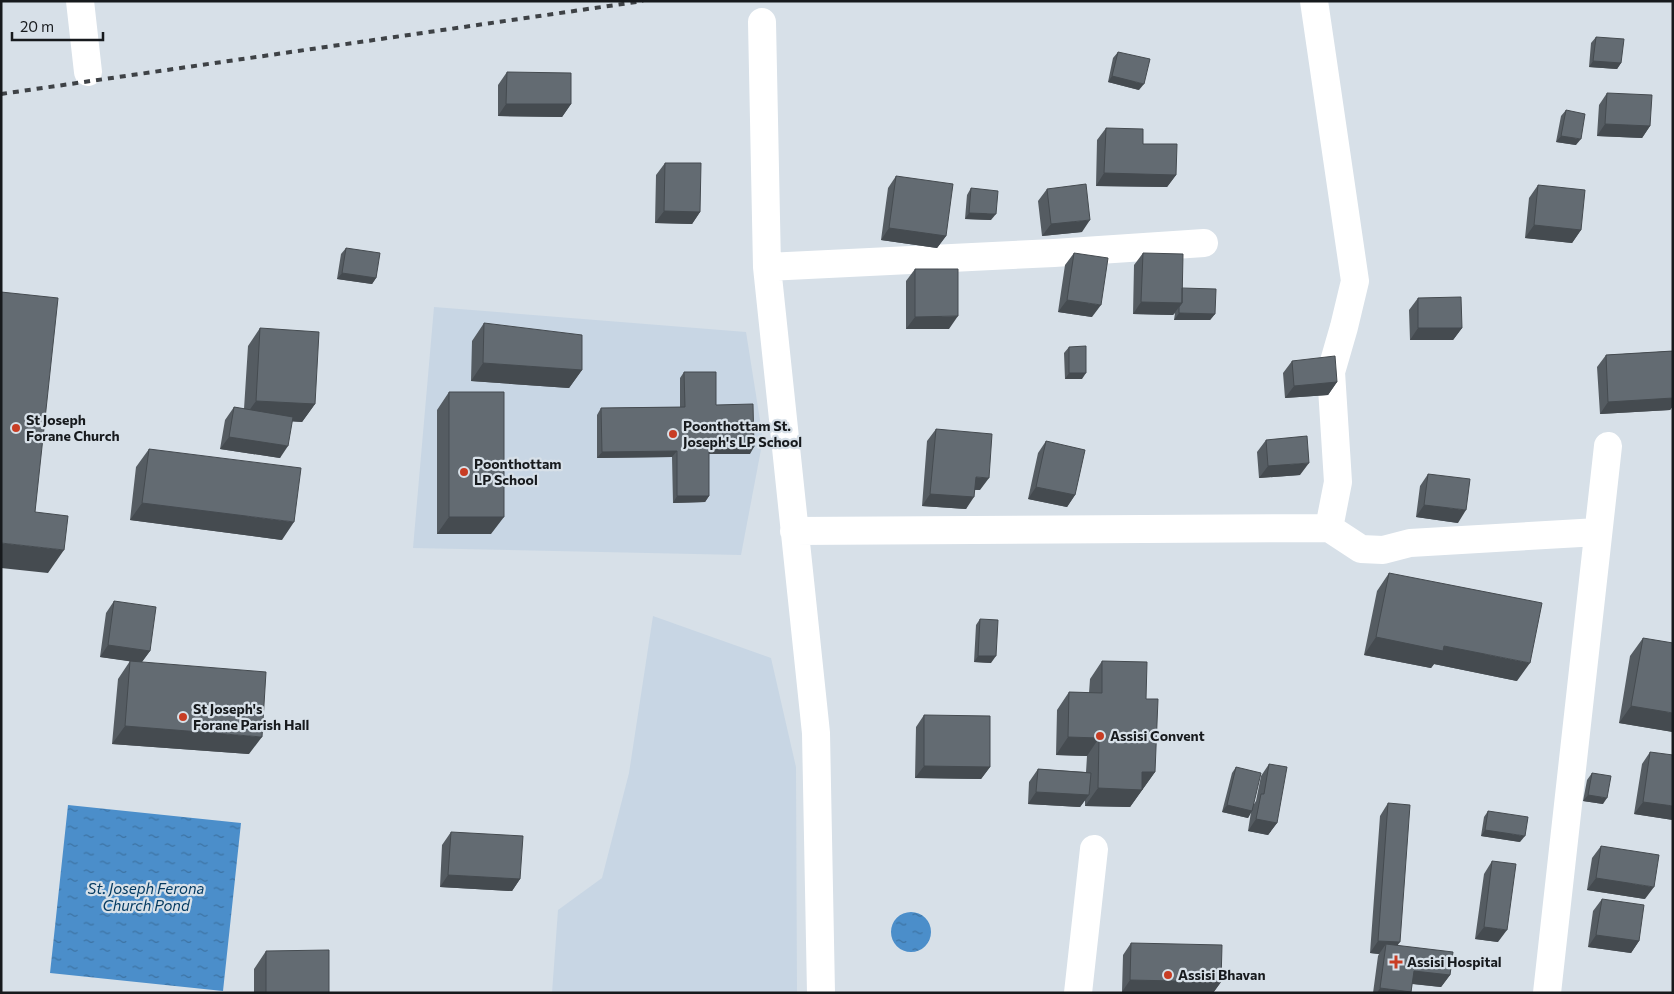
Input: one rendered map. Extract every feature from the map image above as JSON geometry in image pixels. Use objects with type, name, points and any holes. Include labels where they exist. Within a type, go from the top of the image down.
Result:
[{"type":"street","points":[[80,1],[88,72]]},
{"type":"street","points":[[1314,1],[1355,281],[1331,372],[1338,482],[1329,528]]},
{"type":"street","points":[[762,22],[767,268],[816,733],[821,993]]},
{"type":"street","points":[[767,268],[1204,243]]},
{"type":"street","points":[[1547,993],[1608,446]]},
{"type":"street","points":[[794,531],[1329,528],[1361,549],[1383,550],[1410,543],[1598,532]]},
{"type":"street","points":[[1078,993],[1094,848]]},
{"type":"shaded area","points":[[434,307],[746,332],[763,439],[741,555],[413,548]]},
{"type":"shaded area","points":[[653,616],[771,658],[796,767],[797,993],[552,993],[558,910],[602,878],[629,773]]},
{"type":"water","name":"St. Joseph Ferona Church Pond","points":[[68,805],[241,823],[223,991],[50,973]]},
{"type":"water","points":[[915,912],[922,915],[928,921],[931,932],[930,940],[922,949],[915,952],[907,952],[900,949],[892,940],[891,928],[894,921],[903,913]]},
{"type":"building","points":[[1596,37],[1624,39],[1621,63],[1593,61]]},
{"type":"building","points":[[1118,52],[1150,59],[1144,84],[1112,76]]},
{"type":"building","points":[[507,72],[571,73],[571,104],[506,104]]},
{"type":"building","points":[[1607,93],[1652,95],[1650,126],[1605,124]]},
{"type":"building","points":[[1566,110],[1585,114],[1581,139],[1561,136]]},
{"type":"building","points":[[1106,128],[1143,129],[1143,144],[1177,144],[1176,175],[1104,173]]},
{"type":"building","points":[[665,163],[701,163],[700,212],[664,211]]},
{"type":"building","points":[[896,176],[953,184],[946,236],[889,228]]},
{"type":"building","points":[[1086,184],[1090,220],[1051,224],[1047,189]]},
{"type":"building","points":[[1538,185],[1585,190],[1581,230],[1534,225]]},
{"type":"building","points":[[971,188],[998,191],[996,214],[969,213]]},
{"type":"building","points":[[346,248],[380,253],[376,278],[342,273]]},
{"type":"building","points":[[1074,253],[1108,258],[1101,305],[1067,300]]},
{"type":"building","points":[[1143,253],[1183,254],[1182,303],[1141,302]]},
{"type":"building","points":[[915,269],[958,269],[958,316],[915,317]]},
{"type":"building","points":[[1182,288],[1216,289],[1215,314],[1179,313],[1179,307],[1182,303]]},
{"type":"building","points":[[1,292],[58,298],[35,512],[68,516],[64,550],[1,543]]},
{"type":"building","points":[[1461,297],[1462,328],[1418,328],[1418,298]]},
{"type":"building","points":[[484,323],[582,335],[582,370],[483,363]]},
{"type":"building","points":[[260,328],[319,332],[315,404],[256,401]]},
{"type":"building","points":[[1086,346],[1086,373],[1069,373],[1069,347]]},
{"type":"building","points":[[1673,351],[1673,398],[1608,402],[1606,355]]},
{"type":"building","points":[[1335,356],[1337,382],[1294,386],[1292,361]]},
{"type":"building","name":"Poonthottam St. Joseph's LP School","points":[[684,372],[716,372],[716,405],[753,404],[754,447],[709,448],[709,496],[677,496],[677,451],[602,452],[601,408],[685,407]]},
{"type":"building","name":"Poonthottam LP School","points":[[449,392],[504,392],[504,517],[449,517]]},
{"type":"building","points":[[234,407],[293,417],[288,446],[229,437]]},
{"type":"building","points":[[936,429],[992,434],[989,478],[976,477],[974,497],[930,494]]},
{"type":"building","points":[[1307,436],[1309,463],[1268,466],[1266,440]]},
{"type":"building","points":[[1046,441],[1085,450],[1075,495],[1036,487]]},
{"type":"building","points":[[149,449],[301,468],[294,522],[142,503]]},
{"type":"building","points":[[1428,474],[1470,479],[1466,510],[1424,505]]},
{"type":"building","points":[[1389,573],[1542,603],[1530,663],[1444,646],[1443,651],[1376,637]]},
{"type":"building","points":[[114,601],[156,607],[150,651],[108,645]]},
{"type":"building","points":[[980,619],[998,620],[996,656],[978,656]]},
{"type":"building","points":[[1643,638],[1673,643],[1673,713],[1631,706]]},
{"type":"building","name":"St Joseph's Forane Parish Hall","points":[[130,661],[266,672],[262,737],[125,726]]},
{"type":"building","name":"Assisi Convent","points":[[1102,661],[1147,662],[1146,699],[1158,699],[1155,772],[1142,772],[1142,790],[1098,788],[1099,738],[1068,737],[1069,692],[1102,693]]},
{"type":"building","points":[[924,715],[990,716],[990,767],[924,766]]},
{"type":"building","points":[[1650,752],[1673,755],[1673,806],[1643,802]]},
{"type":"building","points":[[1269,764],[1287,767],[1277,823],[1256,819],[1261,794],[1264,794]]},
{"type":"building","points":[[1236,767],[1261,773],[1252,811],[1227,805]]},
{"type":"building","points":[[1038,769],[1091,773],[1089,795],[1036,792]]},
{"type":"building","points":[[1592,773],[1611,776],[1607,798],[1588,795]]},
{"type":"building","points":[[1388,803],[1410,805],[1400,942],[1378,941]]},
{"type":"building","points":[[1488,811],[1528,817],[1525,836],[1485,830]]},
{"type":"building","points":[[451,832],[523,836],[520,879],[448,875]]},
{"type":"building","points":[[1601,846],[1659,855],[1654,887],[1596,878]]},
{"type":"building","points":[[1492,861],[1516,864],[1507,930],[1484,927]]},
{"type":"building","points":[[1602,899],[1644,905],[1639,941],[1596,935]]},
{"type":"building","name":"Assisi Bhavan","points":[[1131,943],[1222,945],[1221,982],[1130,980]]},
{"type":"building","points":[[1386,944],[1453,952],[1450,975],[1414,971],[1411,992],[1380,988]]},
{"type":"building","points":[[329,950],[329,993],[266,993],[266,951]]},
{"type":"railway","points":[[1,94],[643,1]]},
{"type":"place","name":"St Joseph Forane Church","points":[[16,428]]},
{"type":"place","name":"Poonthottam St. Joseph's LP School","points":[[673,434]]},
{"type":"place","name":"Poonthottam LP School","points":[[464,472]]},
{"type":"place","name":"St Joseph's Forane Parish Hall","points":[[183,717]]},
{"type":"place","name":"Assisi Convent","points":[[1100,736]]},
{"type":"place","name":"Assisi Hospital","points":[[1396,962]]},
{"type":"place","name":"Assisi Bhavan","points":[[1168,975]]}]
